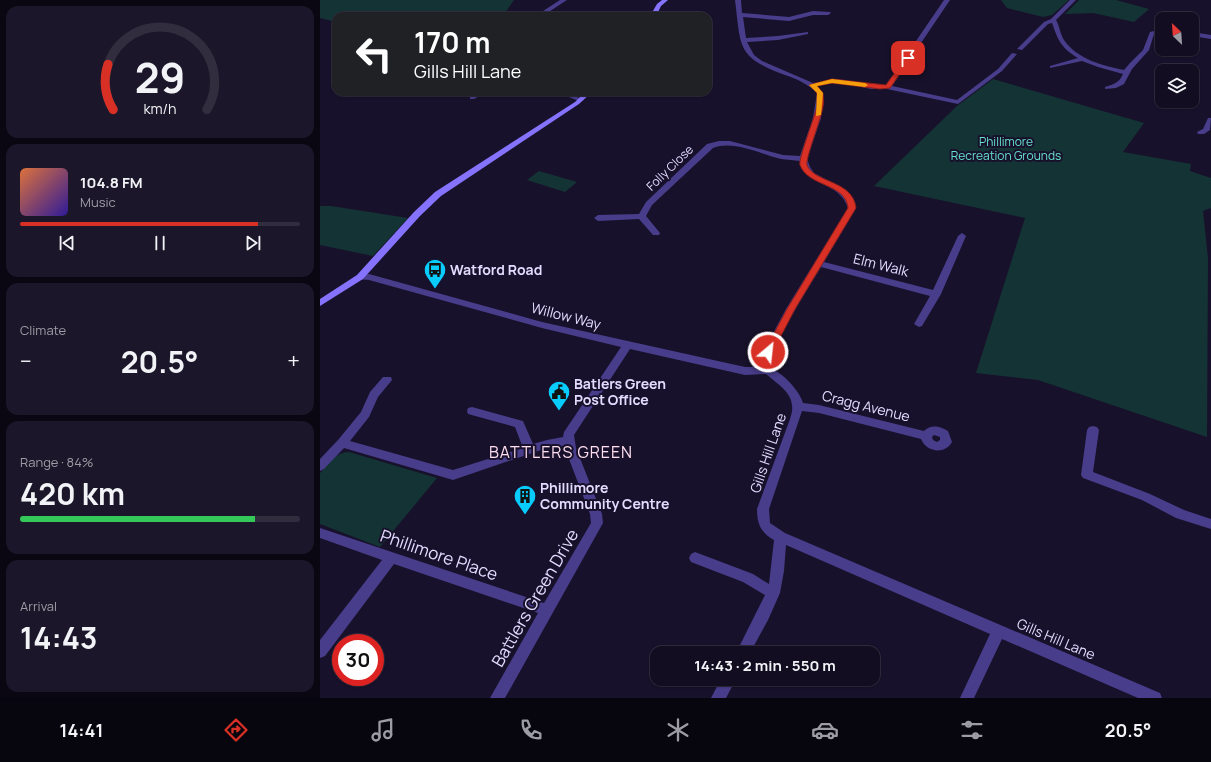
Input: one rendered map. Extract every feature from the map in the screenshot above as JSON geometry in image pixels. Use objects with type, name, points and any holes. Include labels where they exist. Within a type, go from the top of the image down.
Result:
[{"type":"main road","points":[[655,12],[659,5],[665,0]]},
{"type":"main road","points":[[320,303],[360,277],[417,214],[438,194],[585,96]]},
{"type":"street","points":[[546,12],[564,0]]},
{"type":"street","points":[[738,0],[746,50],[753,58],[812,85],[820,93],[820,106],[811,139],[802,159],[803,165],[811,174],[843,191],[852,202],[850,213],[791,309],[768,352],[765,362],[768,370]]},
{"type":"street","points":[[886,87],[891,84],[947,0]]},
{"type":"street","points":[[1020,49],[1046,23],[1053,20],[1073,0]]},
{"type":"street","points":[[740,15],[756,15],[789,19],[813,13],[828,13]]},
{"type":"street","points":[[1053,20],[1062,41],[1071,52],[1107,68],[1127,73]]},
{"type":"street","points":[[1107,88],[1116,87],[1123,82],[1132,64],[1144,54],[1150,36],[1152,33],[1155,32]]},
{"type":"street","points":[[744,40],[778,38],[806,34]]},
{"type":"street","points":[[1199,35],[1211,37]]},
{"type":"street","points":[[812,85],[840,81],[886,87],[958,102],[1000,70],[1014,54]]},
{"type":"street","points":[[1052,67],[1084,59]]},
{"type":"street","points":[[472,98],[476,96]]},
{"type":"street","points":[[570,96],[581,100]]},
{"type":"street","points":[[1201,132],[1206,130],[1211,120]]},
{"type":"street","name":"Folly Close","points":[[642,216],[649,204],[710,146],[719,143],[730,143],[783,157],[802,159]]},
{"type":"street","points":[[598,218],[642,216],[647,224],[656,233]]},
{"type":"street","points":[[919,324],[936,294],[962,236]]},
{"type":"street","name":"Elm Walk","points":[[819,264],[936,294]]},
{"type":"street","name":"Willow Way","points":[[360,277],[369,277],[542,325],[627,345],[745,371],[768,370]]},
{"type":"street","points":[[342,443],[453,476],[547,444],[568,441],[568,434],[571,429],[627,345]]},
{"type":"street","name":"Gills Hill Lane","points":[[768,370],[791,391],[796,398],[798,407],[795,420],[763,509],[762,519],[765,527],[781,537],[1155,698]]},
{"type":"street","points":[[320,466],[342,443],[365,414],[374,395],[387,380]]},
{"type":"street","name":"Cragg Avenue","points":[[798,407],[819,409],[926,436]]},
{"type":"street","points":[[472,411],[519,424],[529,450]]},
{"type":"street","points":[[1093,430],[1087,475],[1146,498],[1180,514],[1211,524]]},
{"type":"street","name":"Battlers Green Drive","points":[[497,698],[597,522],[596,514],[568,441]]},
{"type":"street","name":"Phillimore Place","points":[[320,533],[548,610]]},
{"type":"street","points":[[746,646],[773,593],[777,578],[781,537]]},
{"type":"street","points":[[320,651],[392,557]]},
{"type":"street","points":[[695,558],[748,578],[773,593]]},
{"type":"street","points":[[966,698],[999,630]]},
{"type":"street","points":[[718,698],[725,686]]},
{"type":"green space","points":[[320,0],[514,0],[506,12],[332,12],[332,21],[320,18]]},
{"type":"green space","points":[[1001,0],[1069,0],[1052,15],[1043,17],[1007,8]]},
{"type":"green space","points":[[1079,0],[1116,0],[1149,9],[1134,22],[1093,13],[1065,14]]},
{"type":"green space","name":"Phillimore Recreation Grounds","points":[[993,79],[1144,123],[1123,152],[1191,164],[1190,171],[1211,178],[1211,208],[1203,211],[1208,258],[1207,437],[1038,380],[976,373],[1025,218],[874,186],[957,106]]},
{"type":"green space","points":[[539,171],[577,182],[565,192],[527,180]]},
{"type":"green space","points":[[320,206],[331,206],[408,218],[373,256],[320,245]]},
{"type":"green space","points":[[349,452],[437,478],[380,547],[320,524],[320,473],[336,456]]},
{"type":"slow traffic","points":[[818,115],[821,98],[818,89],[812,85],[832,81],[865,85]]},
{"type":"place","name":"Watford Road","points":[[435,290]]},
{"type":"place","name":"Batlers Green Post Office","points":[[559,412]]},
{"type":"place","name":"Phillimore Community Centre","points":[[525,516]]},
{"type":"district","name":"BATTLERS GREEN","points":[[561,452]]},
{"type":"route","points":[[768,352],[791,309],[852,208],[852,202],[843,191],[817,178],[806,170],[803,165],[802,159],[811,139],[821,98],[818,89],[812,85],[840,81],[888,87],[908,58]]}]
